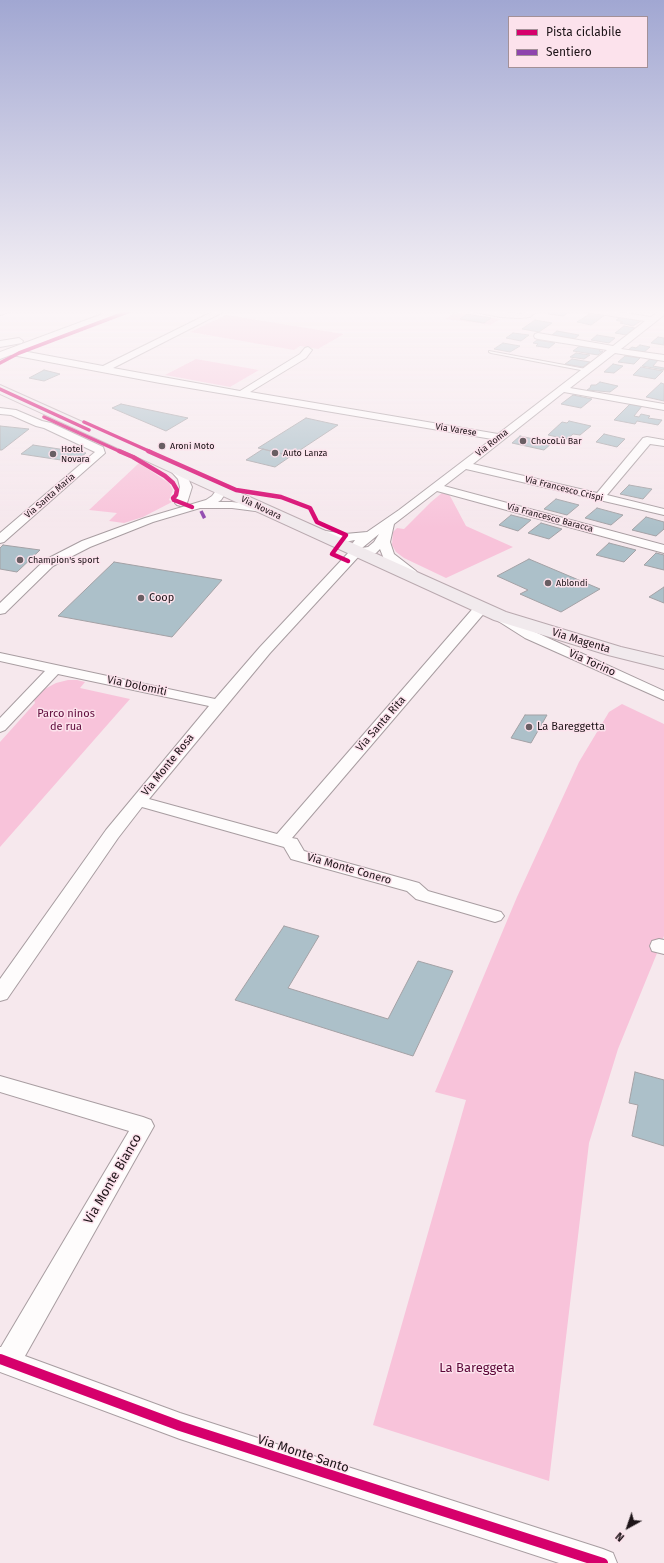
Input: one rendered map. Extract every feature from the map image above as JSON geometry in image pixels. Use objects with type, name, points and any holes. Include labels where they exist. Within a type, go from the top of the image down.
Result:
[{"type":"main road","name":"Via Novara","points":[[0,389],[223,492],[262,508],[356,552],[500,616]]},
{"type":"main road","name":"Via Magenta","points":[[500,616],[615,651],[664,663]]},
{"type":"street","name":"Via Varese","points":[[175,382],[499,437]]},
{"type":"street","points":[[241,394],[260,382]]},
{"type":"street","name":"Via Roma","points":[[387,529],[435,487],[571,382]]},
{"type":"street","points":[[562,389],[664,407]]},
{"type":"street","points":[[0,411],[13,412],[40,424],[47,425],[59,424],[68,420]]},
{"type":"street","name":"Via Santa Maria","points":[[0,539],[100,453],[100,449],[47,425]]},
{"type":"street","points":[[600,497],[647,440],[664,443]]},
{"type":"street","name":"Via Francesco Crispi","points":[[465,465],[664,512]]},
{"type":"street","points":[[174,469],[183,478],[186,487],[181,503]]},
{"type":"street","name":"Via Francesco Baracca","points":[[435,487],[664,548]]},
{"type":"street","points":[[149,520],[181,503],[206,494],[223,492]]},
{"type":"street","points":[[0,609],[49,563],[86,544],[149,520],[210,502],[223,492]]},
{"type":"street","points":[[192,507],[232,505],[262,508]]},
{"type":"street","points":[[315,533],[345,538],[369,536],[387,529]]},
{"type":"street","points":[[356,552],[372,550],[379,544],[387,529]]},
{"type":"street","points":[[387,529],[384,542],[388,556],[421,581]]},
{"type":"street","name":"Via Monte Rosa","points":[[0,994],[112,834],[218,704],[295,617],[356,552],[354,550],[356,546],[369,536]]},
{"type":"street","name":"Via Santa Rita","points":[[281,840],[481,608]]},
{"type":"street","name":"Via Torino","points":[[500,616],[530,635],[664,696]]},
{"type":"street","name":"Via Dolomiti","points":[[0,657],[218,704]]},
{"type":"street","points":[[0,727],[55,668]]},
{"type":"street","name":"Via Monte Conero","points":[[138,802],[291,843],[297,854],[413,887],[422,895],[495,916]]},
{"type":"street","name":"Via Monte Bianco","points":[[0,1084],[144,1126],[4,1360]]},
{"type":"street","name":"Via Monte Santo","points":[[4,1360],[180,1426],[603,1563]]},
{"type":"green space","points":[[203,382],[239,382],[230,387]]},
{"type":"green space","points":[[139,463],[169,483],[173,490],[169,500],[172,502],[143,517],[124,523],[109,521],[117,513],[89,510]]},
{"type":"green space","points":[[443,492],[449,494],[466,526],[513,547],[446,578],[404,558],[396,552],[392,545],[393,532],[397,528],[404,529]]},
{"type":"green space","name":"Parco ninos de rua","points":[[68,680],[85,682],[80,688],[130,699],[0,847],[0,742],[35,703],[34,700],[36,696],[41,691],[56,683]]},
{"type":"green space","name":"La Bareggeta","points":[[622,704],[664,724],[664,936],[618,1049],[589,1143],[549,1481],[373,1425],[466,1100],[435,1092],[517,897],[579,762],[609,712]]},
{"type":"building","points":[[600,382],[618,386],[610,392],[587,390],[591,385],[596,385]]},
{"type":"building","points":[[661,383],[664,384],[664,401],[646,397]]},
{"type":"building","points":[[573,395],[592,399],[581,408],[561,404]]},
{"type":"building","points":[[121,404],[188,418],[166,431],[112,408]]},
{"type":"building","points":[[630,404],[642,406],[634,416],[639,417],[641,414],[650,416],[648,418],[662,420],[658,425],[637,421],[635,424],[614,420]]},
{"type":"building","points":[[306,418],[338,425],[291,456],[258,448]]},
{"type":"building","points":[[569,421],[591,426],[580,435],[573,434],[567,439],[548,435],[562,422],[567,423]]},
{"type":"building","points":[[0,426],[29,429],[0,450]]},
{"type":"building","points":[[604,434],[625,439],[617,447],[596,442]]},
{"type":"building","points":[[520,436],[552,443],[544,450],[512,443]]},
{"type":"building","name":"Hotel Novara","points":[[33,445],[86,453],[74,462],[21,454]]},
{"type":"building","points":[[263,449],[291,456],[275,467],[246,460]]},
{"type":"building","points":[[629,485],[652,489],[643,499],[620,494]]},
{"type":"building","points":[[556,499],[579,505],[567,515],[544,509]]},
{"type":"building","points":[[597,508],[623,515],[611,525],[585,518]]},
{"type":"building","points":[[511,515],[531,520],[518,531],[499,525]]},
{"type":"building","points":[[646,517],[664,522],[664,529],[656,536],[632,530]]},
{"type":"building","points":[[541,523],[562,529],[549,539],[528,533]]},
{"type":"building","points":[[609,543],[636,550],[624,562],[596,555]]},
{"type":"building","points":[[3,545],[40,550],[17,572],[0,569],[0,548]]},
{"type":"building","points":[[656,553],[664,555],[664,570],[644,565]]},
{"type":"building","name":"Ablondi","points":[[529,559],[600,589],[561,612],[520,594],[528,590],[497,576]]},
{"type":"building","name":"Coop","points":[[114,562],[222,580],[172,637],[58,616]]},
{"type":"building","points":[[664,587],[664,603],[649,597]]},
{"type":"building","name":"La Bareggetta","points":[[525,715],[547,715],[531,743],[511,738]]},
{"type":"building","points":[[284,926],[319,936],[288,988],[388,1019],[418,961],[453,971],[413,1056],[235,1000]]},
{"type":"building","points":[[635,1072],[664,1080],[664,1146],[632,1136],[638,1105],[629,1103]]},
{"type":"marked path","points":[[201,511],[206,521]]},
{"type":"cycle path","points":[[0,389],[89,430]]},
{"type":"cycle path","points":[[44,417],[133,457],[165,476],[173,483],[177,490],[176,495],[173,498],[174,500],[192,507]]},
{"type":"cycle path","points":[[84,422],[236,490],[281,497],[310,508],[317,522],[346,535],[332,554],[348,561]]},
{"type":"cycle path","points":[[0,1359],[180,1426],[603,1563]]},
{"type":"place","name":"ChocoLù Bar","points":[[523,441]]},
{"type":"place","name":"Aroni Moto","points":[[162,446]]},
{"type":"place","name":"Auto Lanza","points":[[275,453]]},
{"type":"place","name":"Hotel Novara","points":[[53,454]]},
{"type":"place","name":"Champion's sport","points":[[20,560]]},
{"type":"place","name":"Ablondi","points":[[548,583]]},
{"type":"place","name":"Coop","points":[[141,598]]},
{"type":"place","name":"La Bareggetta","points":[[529,727]]}]
